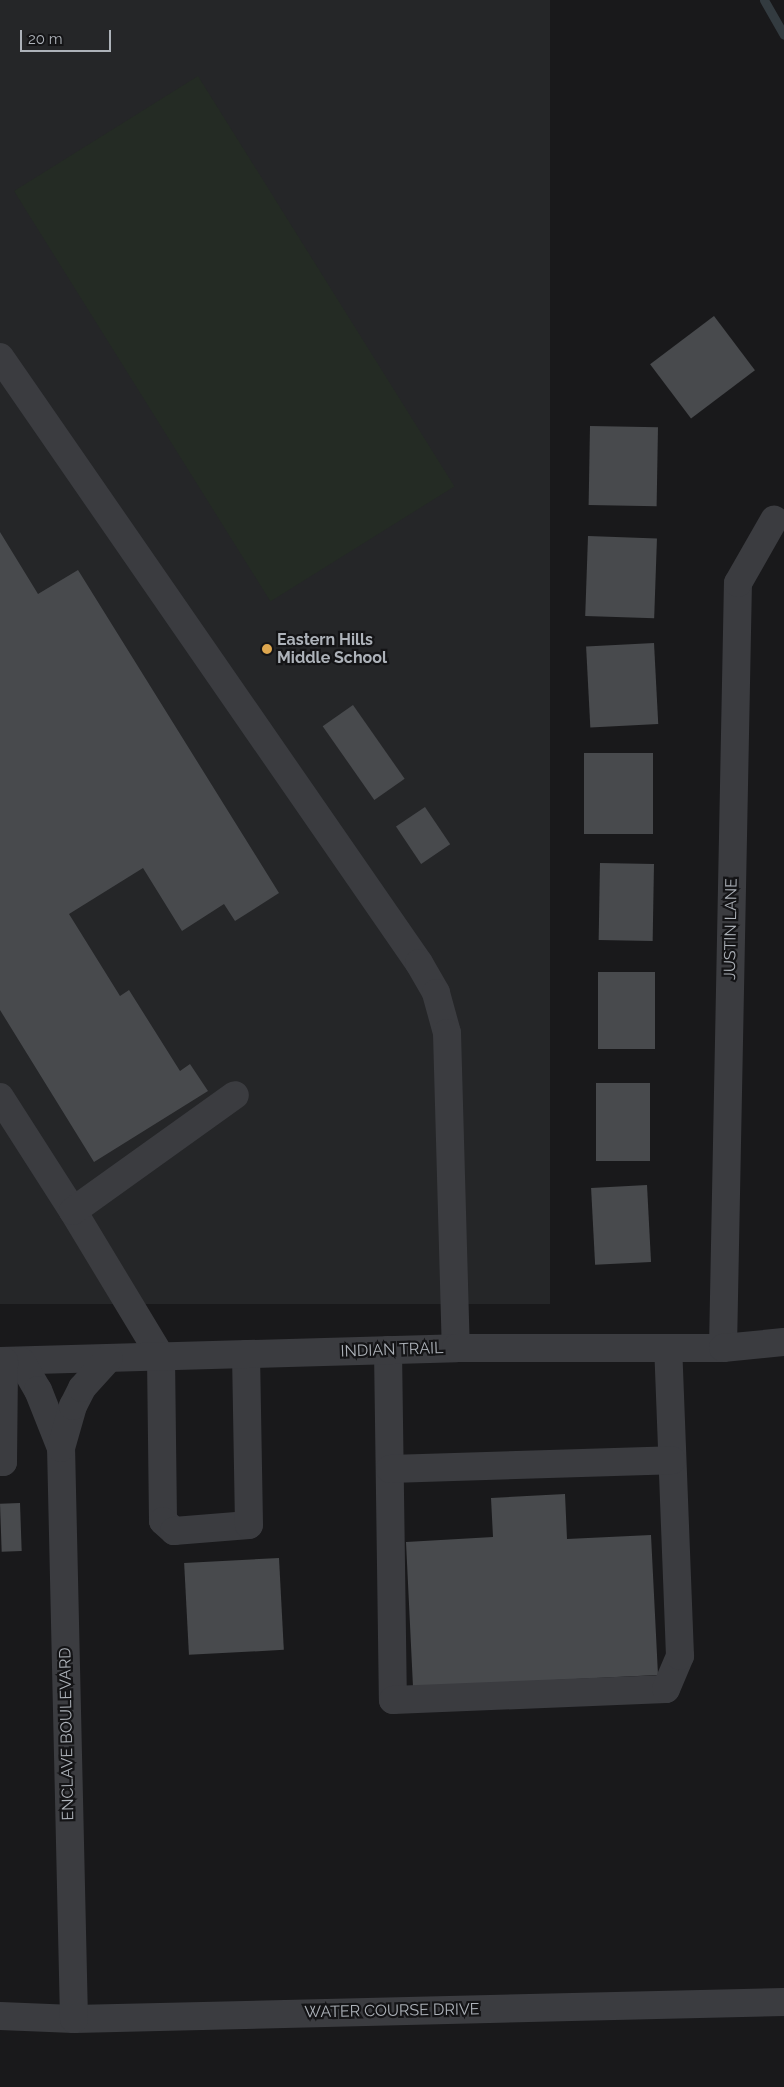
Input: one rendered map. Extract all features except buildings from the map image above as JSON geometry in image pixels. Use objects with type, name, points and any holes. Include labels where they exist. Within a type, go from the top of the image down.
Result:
[{"type":"street","points":[[0,357],[399,934],[436,993],[447,1033],[456,1348]]},
{"type":"street","name":"JUSTIN LANE","points":[[723,1348],[738,583],[774,520]]},
{"type":"street","points":[[73,1211],[235,1095]]},
{"type":"street","points":[[0,1097],[73,1211],[161,1357],[163,1520],[174,1531],[249,1525],[246,1354]]},
{"type":"street","name":"INDIAN TRAIL","points":[[8,1361],[456,1348],[723,1348],[784,1342]]},
{"type":"street","points":[[388,1350],[393,1700],[666,1688],[680,1656],[668,1348]]},
{"type":"street","name":"ENCLAVE BOULEVARD","points":[[74,2019],[61,1448],[72,1406],[82,1388],[109,1358]]},
{"type":"street","points":[[0,1462],[3,1462],[8,1361]]},
{"type":"street","name":"ENCLAVE BOULEVARD","points":[[8,1361],[38,1390],[61,1448]]},
{"type":"street","points":[[390,1469],[672,1460]]},
{"type":"street","name":"WATER COURSE DRIVE","points":[[0,2016],[74,2019],[784,2002]]},
{"type":"shaded area","name":"Eastern Hills Middle School","points":[[0,0],[550,0],[550,1304],[0,1304]]},
{"type":"shaded area","points":[[198,76],[454,486],[270,601],[14,191]]},
{"type":"waterway","points":[[764,0],[784,35]]},
{"type":"place","name":"Eastern Hills Middle School","points":[[267,649]]}]
